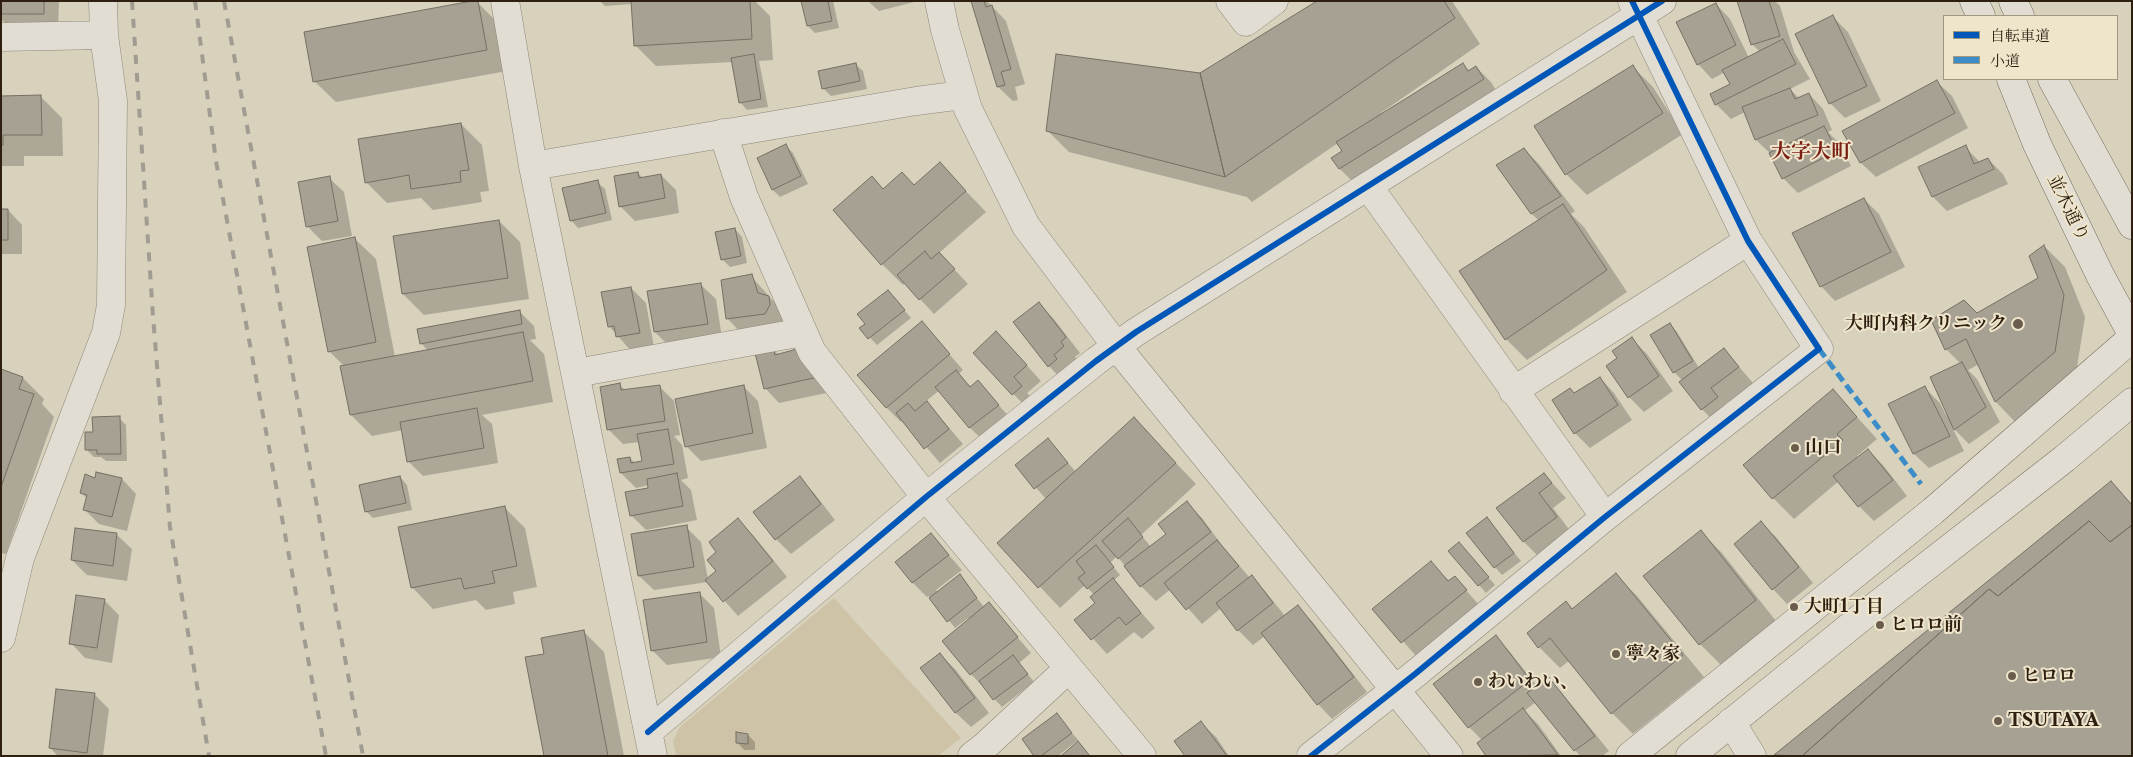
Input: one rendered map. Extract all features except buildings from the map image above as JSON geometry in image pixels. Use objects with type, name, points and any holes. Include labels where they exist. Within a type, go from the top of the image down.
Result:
[{"type":"street","points":[[1,638],[11,557],[106,333],[111,306],[113,101],[104,35],[103,1]]},
{"type":"street","points":[[505,1],[534,166],[650,744]]},
{"type":"street","points":[[939,1],[963,96],[1026,226],[1117,347],[1394,690],[1450,756]]},
{"type":"street","points":[[1230,1],[1246,22],[1274,1]]},
{"type":"street","points":[[650,744],[926,497],[1096,360],[1136,332],[1368,186],[1635,8],[1662,1]]},
{"type":"street","points":[[1974,1],[1981,15]]},
{"type":"street","points":[[2013,1],[2020,15]]},
{"type":"street","points":[[1312,756],[1605,517],[1819,349],[1748,241],[1635,8]]},
{"type":"street","points":[[1,37],[104,35]]},
{"type":"street","name":"並木通り","points":[[2011,80],[2037,144],[2100,275],[2132,334]]},
{"type":"street","points":[[2053,80],[2132,225]]},
{"type":"street","points":[[534,166],[916,101],[963,96]]},
{"type":"street","points":[[723,133],[744,197],[812,352],[926,497],[1142,756]]},
{"type":"street","points":[[1368,186],[1605,517]]},
{"type":"street","points":[[1513,391],[1748,241]]},
{"type":"street","points":[[576,373],[803,332]]},
{"type":"street","points":[[1630,756],[1933,510],[2132,338]]},
{"type":"street","points":[[1690,756],[1868,612],[2064,459],[2132,402]]},
{"type":"street","points":[[972,756],[1068,669]]},
{"type":"street","points":[[1731,722],[1752,756]]},
{"type":"shaded area","points":[[834,598],[961,738],[938,756],[676,756],[673,741],[680,727]]},
{"type":"railway","points":[[132,1],[153,316],[170,527],[209,756]]},
{"type":"railway","points":[[195,1],[216,161],[326,756]]},
{"type":"railway","points":[[224,1],[363,756]]},
{"type":"marked path","points":[[1819,349],[1921,484]]},
{"type":"cycle path","points":[[1311,756],[1415,674],[1605,517],[1819,349],[1748,241],[1632,1]]},
{"type":"cycle path","points":[[648,732],[926,497],[1096,361],[1136,332],[1662,1]]},
{"type":"place","name":"大町内科クリニック","points":[[2018,324]]},
{"type":"place","name":"山口","points":[[1795,448]]},
{"type":"place","name":"大町1丁目","points":[[1794,607]]},
{"type":"place","name":"ヒロロ前","points":[[1880,625]]},
{"type":"place","name":"寧々家","points":[[1616,654]]},
{"type":"place","name":"ヒロロ","points":[[2012,676]]},
{"type":"place","name":"わいわい、","points":[[1478,682]]},
{"type":"place","name":"TSUTAYA","points":[[1998,721]]},
{"type":"district","name":"大字大町","points":[[1811,152]]}]
